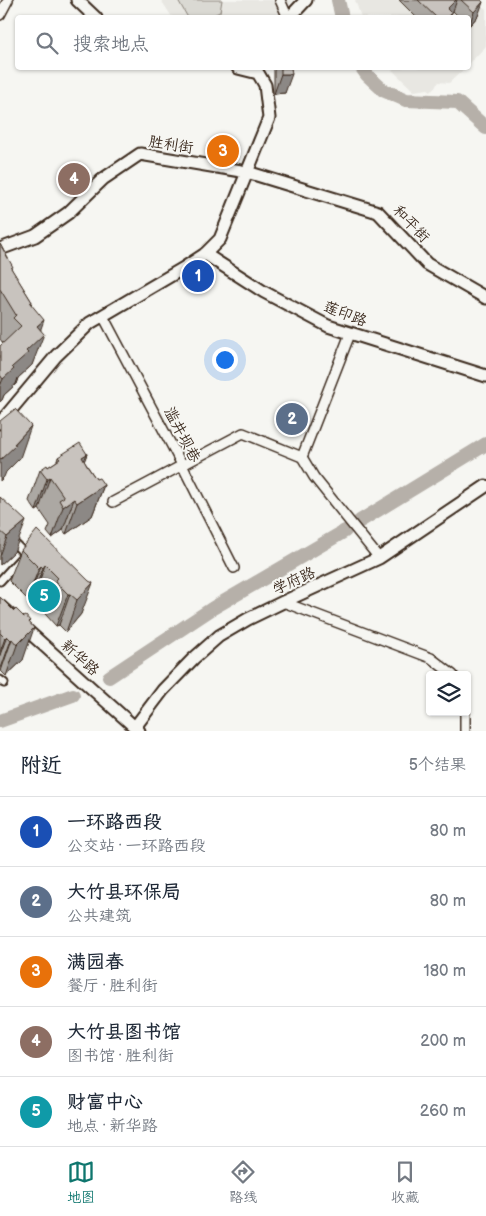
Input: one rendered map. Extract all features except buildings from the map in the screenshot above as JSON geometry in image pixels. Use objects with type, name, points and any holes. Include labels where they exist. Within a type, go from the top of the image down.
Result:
[{"type":"street","points":[[0,15],[8,0]]},
{"type":"street","points":[[77,0],[93,15]]},
{"type":"street","points":[[280,0],[288,15]]},
{"type":"street","points":[[292,15],[306,0]]},
{"type":"street","points":[[0,423],[56,356],[90,323],[205,254],[220,239],[269,118],[265,85],[260,70]]},
{"type":"street","name":"胜利街","points":[[0,249],[36,236],[68,213],[104,179],[140,154],[247,172]]},
{"type":"street","name":"和平街","points":[[247,172],[378,212],[428,264],[486,298]]},
{"type":"street","name":"莲印路","points":[[205,254],[264,292],[328,326],[486,376]]},
{"type":"street","name":"滥井坝巷","points":[[103,316],[234,568]]},
{"type":"street","points":[[302,457],[350,334]]},
{"type":"street","points":[[113,502],[243,433],[302,457],[314,477],[379,558]]},
{"type":"street","name":"学府路","points":[[137,729],[163,690],[219,636],[282,602],[379,558],[486,486]]},
{"type":"street","points":[[0,529],[32,561]]},
{"type":"street","points":[[0,581],[25,554]]},
{"type":"street","points":[[282,602],[431,658],[448,671]]},
{"type":"street","name":"新华路","points":[[0,606],[137,729]]},
{"type":"street","points":[[466,716],[466,731]]},
{"type":"shaded area","points":[[161,0],[293,0],[280,15],[171,15]]},
{"type":"shaded area","points":[[178,0],[222,0],[220,12],[213,15],[186,15]]},
{"type":"shaded area","points":[[355,0],[474,0],[486,9],[486,46],[471,62],[471,15],[360,15]]},
{"type":"shaded area","points":[[392,70],[463,70],[449,83],[439,82],[431,91],[428,89],[414,91]]},
{"type":"waterway","points":[[338,0],[341,15]]},
{"type":"waterway","points":[[363,70],[383,90],[406,100],[457,102],[486,128]]},
{"type":"waterway","points":[[360,521],[486,444]]},
{"type":"waterway","points":[[109,677],[213,608],[345,531]]},
{"type":"waterway","points":[[0,721],[73,695]]},
{"type":"place","name":"满园春","points":[[223,151]]},
{"type":"place","name":"大竹县图书馆","points":[[74,179]]},
{"type":"place","name":"一环路西段","points":[[198,276]]},
{"type":"place","name":"大竹县环保局","points":[[292,419]]},
{"type":"place","name":"财富中心","points":[[44,596]]}]
